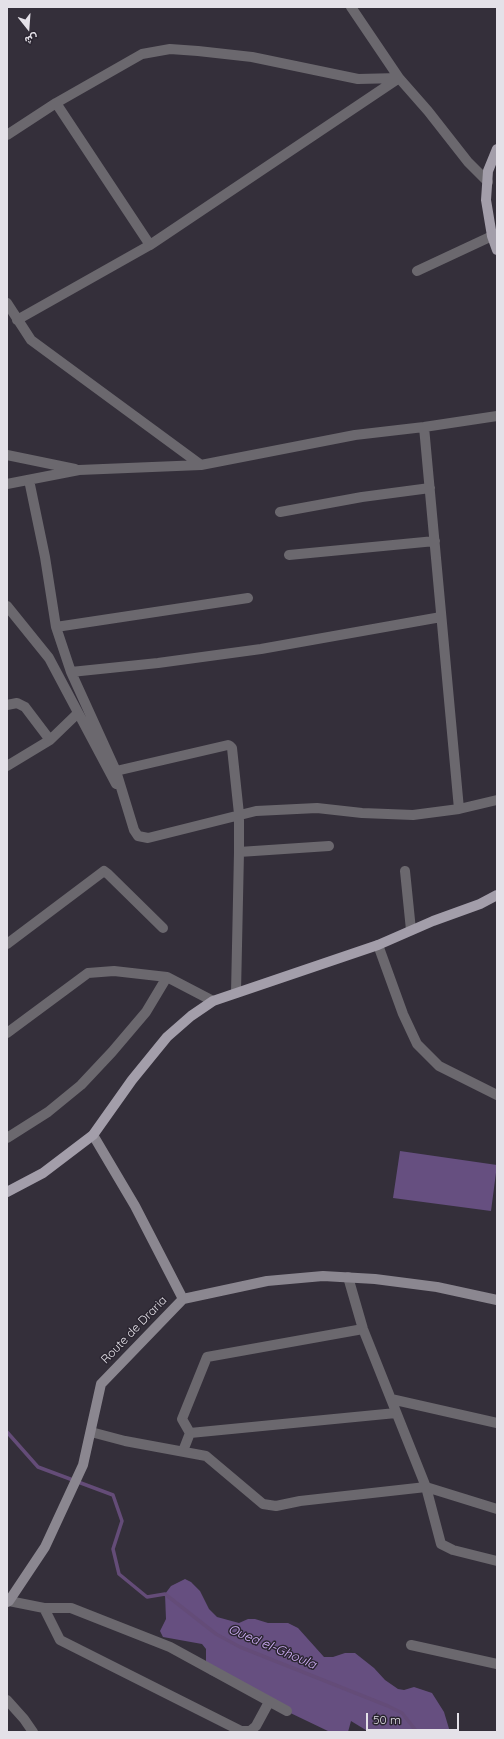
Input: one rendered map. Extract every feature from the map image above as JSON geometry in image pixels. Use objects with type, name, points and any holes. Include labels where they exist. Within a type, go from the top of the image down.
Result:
[{"type":"main road","points":[[497,150],[488,171],[486,200],[492,236],[497,250]]},
{"type":"main road","points":[[7,1192],[43,1173],[93,1135],[132,1080],[167,1037],[191,1016],[213,1001],[378,945],[411,930],[480,904],[497,895]]},
{"type":"main road","points":[[93,1135],[135,1206],[183,1299]]},
{"type":"main road","name":"Route de Draria","points":[[8,1602],[45,1547],[83,1465],[101,1384],[183,1299],[267,1281],[322,1276],[348,1277],[437,1287],[497,1300]]},
{"type":"street","points":[[351,7],[399,78],[428,111],[468,162],[488,182]]},
{"type":"street","points":[[7,135],[56,103],[142,54],[170,49],[198,50],[252,58],[358,79],[399,78]]},
{"type":"street","points":[[17,320],[150,245],[399,78]]},
{"type":"street","points":[[56,103],[150,245]]},
{"type":"street","points":[[417,271],[492,236]]},
{"type":"street","points":[[7,303],[31,340],[201,465]]},
{"type":"street","points":[[7,484],[79,470],[201,465],[355,435],[424,427],[497,416]]},
{"type":"street","points":[[424,427],[459,809]]},
{"type":"street","points":[[7,455],[79,470]]},
{"type":"street","points":[[29,480],[45,557],[56,628],[71,672],[116,770],[124,800],[134,830],[138,836],[148,838],[239,814],[256,811],[317,808],[362,813],[413,815],[459,809],[497,800]]},
{"type":"street","points":[[280,512],[362,497],[430,488]]},
{"type":"street","points":[[289,555],[435,541]]},
{"type":"street","points":[[56,628],[248,598]]},
{"type":"street","points":[[7,606],[49,658],[124,800]]},
{"type":"street","points":[[71,672],[158,663],[261,649],[441,617]]},
{"type":"street","points":[[7,705],[17,703],[25,707],[50,740]]},
{"type":"street","points":[[7,766],[50,740],[78,713]]},
{"type":"street","points":[[116,770],[230,746],[239,814],[240,852],[236,993]]},
{"type":"street","points":[[240,852],[329,846]]},
{"type":"street","points":[[404,870],[411,930]]},
{"type":"street","points":[[7,944],[104,871],[163,928]]},
{"type":"street","points":[[378,945],[403,1014],[417,1044],[439,1066],[497,1095]]},
{"type":"street","points":[[7,1033],[88,973],[114,971],[167,977],[213,1001]]},
{"type":"street","points":[[7,1138],[48,1112],[81,1085],[112,1052],[146,1012],[167,977]]},
{"type":"street","points":[[348,1277],[362,1329],[426,1487],[441,1544],[453,1550],[497,1562]]},
{"type":"street","points":[[190,1433],[182,1419],[207,1357],[362,1329]]},
{"type":"street","points":[[391,1399],[497,1423]]},
{"type":"street","points":[[190,1433],[396,1413]]},
{"type":"street","points":[[91,1432],[125,1442],[206,1456],[263,1504],[276,1506],[300,1501],[426,1487],[497,1509]]},
{"type":"street","points":[[183,1451],[190,1433]]},
{"type":"street","points":[[8,1602],[44,1608],[71,1608],[170,1646],[287,1711]]},
{"type":"street","points":[[44,1608],[60,1640],[240,1731],[250,1731],[256,1726],[269,1702]]},
{"type":"street","points":[[411,1645],[497,1664]]},
{"type":"street","points":[[7,1700],[24,1718],[33,1732]]},
{"type":"shaded area","points":[[400,1151],[497,1165],[491,1211],[393,1198]]},
{"type":"shaded area","points":[[185,1579],[191,1582],[200,1591],[209,1609],[217,1617],[239,1623],[248,1619],[255,1619],[268,1623],[288,1623],[298,1628],[324,1657],[333,1657],[345,1653],[355,1653],[374,1668],[385,1680],[398,1689],[404,1690],[414,1687],[432,1693],[444,1712],[450,1732],[369,1732],[351,1721],[348,1732],[330,1732],[209,1674],[206,1661],[206,1649],[202,1644],[163,1637],[160,1631],[166,1619],[165,1594],[171,1586]]},
{"type":"waterway","name":"Oued el-Ghoula","points":[[7,1432],[38,1467],[113,1495],[122,1521],[113,1549],[119,1574],[147,1597],[165,1594],[216,1634],[240,1647],[388,1706],[402,1713],[417,1732]]}]
